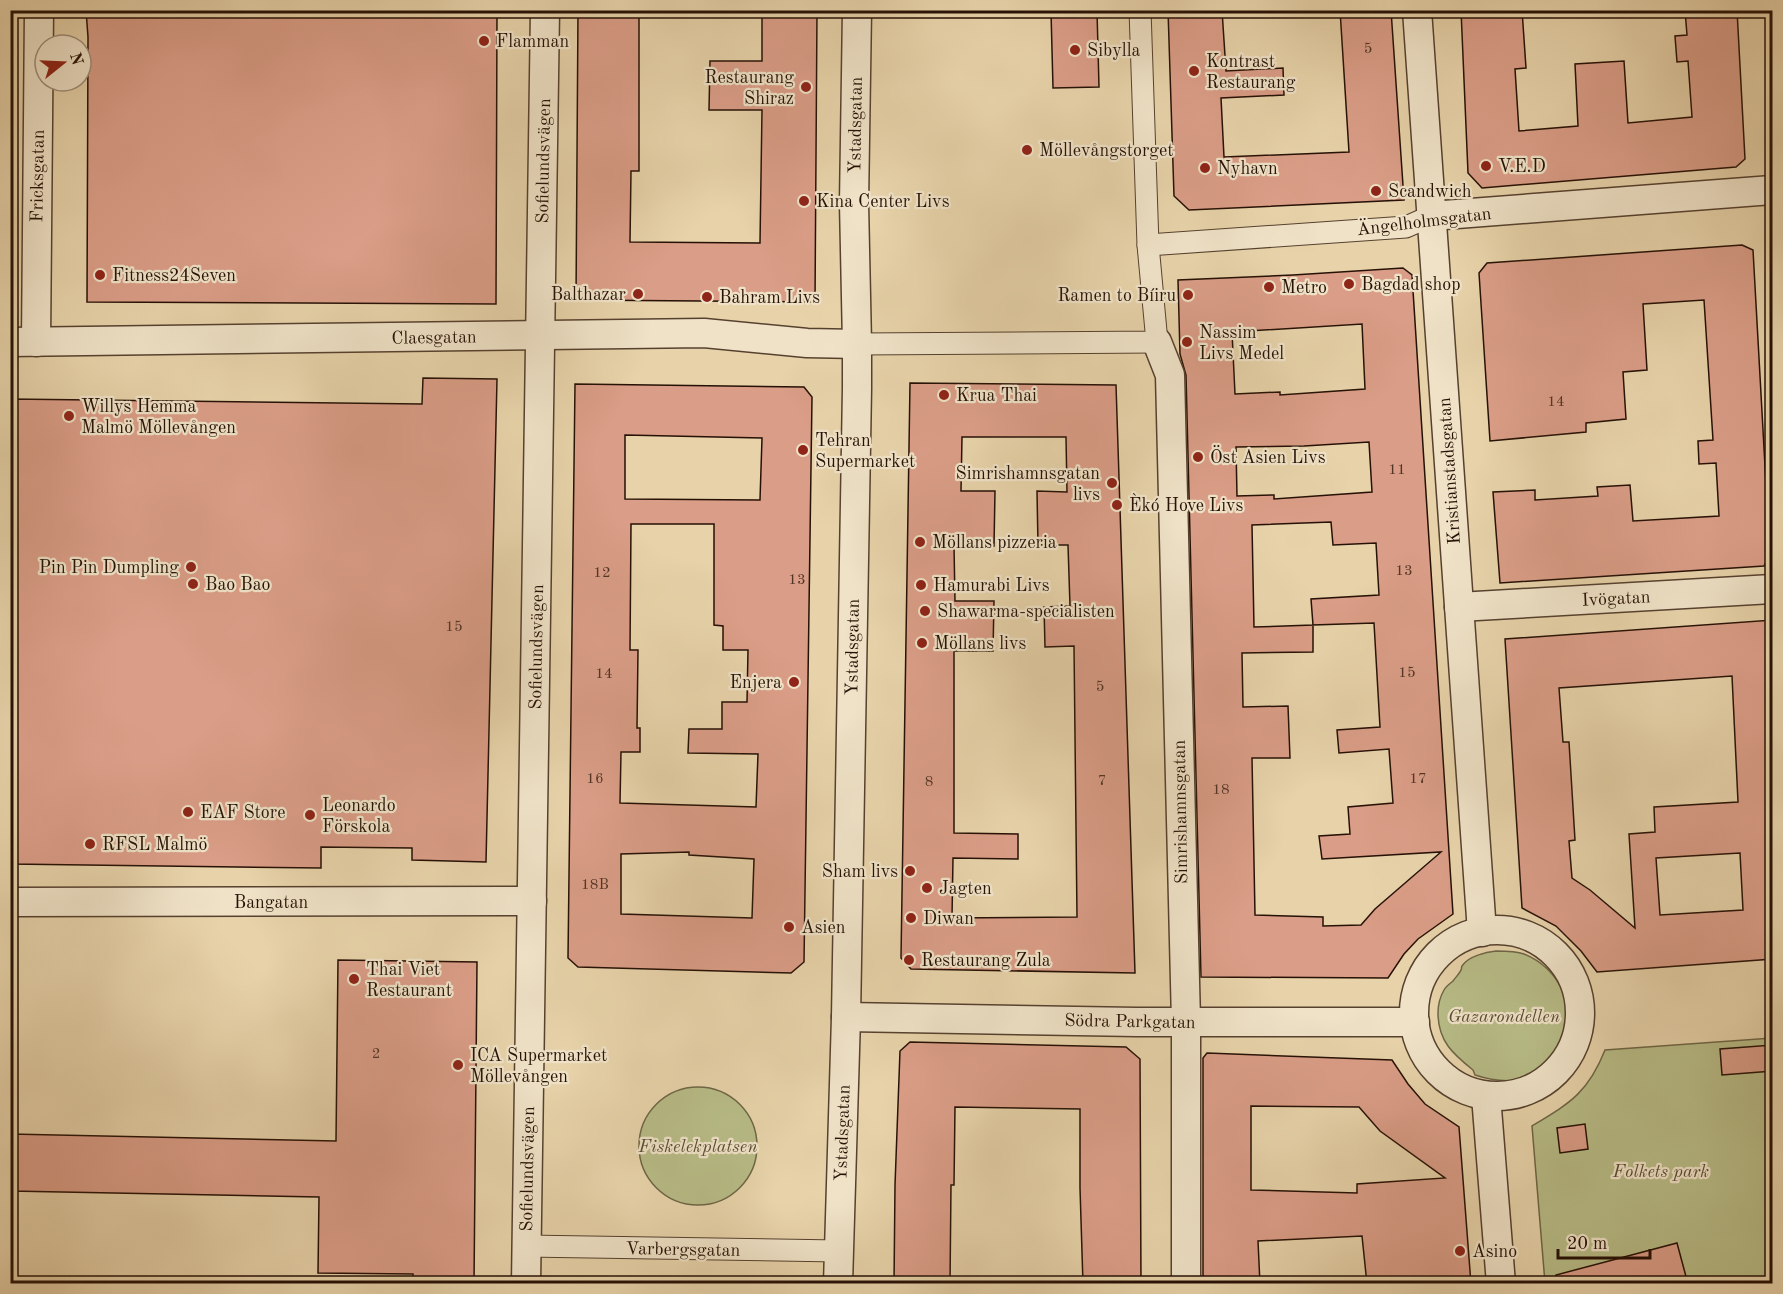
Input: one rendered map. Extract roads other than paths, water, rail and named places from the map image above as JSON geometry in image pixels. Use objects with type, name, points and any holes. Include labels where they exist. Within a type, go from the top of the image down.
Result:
[{"type":"street","name":"Fricksgatan","points":[[23,342],[39,10]]},
{"type":"street","name":"Sofielundsvägen","points":[[526,1284],[545,10]]},
{"type":"street","name":"Ystadsgatan","points":[[838,1284],[846,1017],[858,344],[854,203],[857,10]]},
{"type":"street","points":[[858,344],[1157,342],[1148,245],[1140,10]]},
{"type":"street","name":"Kristianstadsgatan","points":[[1416,10],[1482,932]]},
{"type":"street","name":"Ängelholmsgatan","points":[[1148,245],[1406,227],[1431,216],[1773,190]]},
{"type":"street","name":"Claesgatan","points":[[23,342],[704,333],[807,343],[858,344]]},
{"type":"street","name":"Simrishamnsgatan","points":[[1157,342],[1170,375],[1186,1022],[1186,1284]]},
{"type":"street","name":"Ivögatan","points":[[1459,607],[1773,590]]},
{"type":"street","name":"Bangatan","points":[[10,902],[532,901]]},
{"type":"street","points":[[1501,930],[1521,934],[1554,953],[1567,969],[1575,986],[1580,1006],[1575,1042],[1555,1073],[1540,1084],[1523,1092],[1505,1096],[1486,1096],[1474,1093],[1451,1082],[1438,1072],[1419,1041],[1415,1022],[1416,996],[1430,964],[1461,938],[1482,932],[1501,930]]},
{"type":"street","name":"Södra Parkgatan","points":[[846,1017],[1186,1022],[1415,1022]]},
{"type":"street","points":[[1486,1096],[1501,1284]]},
{"type":"street","name":"Varbergsgatan","points":[[526,1246],[839,1251]]},
{"type":"place","name":"Flamman","points":[[484,41]]},
{"type":"place","name":"Sibylla","points":[[1075,50]]},
{"type":"place","name":"Kontrast Restaurang","points":[[1194,71]]},
{"type":"place","name":"Restaurang Shiraz","points":[[806,87]]},
{"type":"place","name":"Möllevångstorget","points":[[1027,150]]},
{"type":"place","name":"V.E.D","points":[[1486,166]]},
{"type":"place","name":"Nyhavn","points":[[1205,168]]},
{"type":"place","name":"Scandwich","points":[[1376,191]]},
{"type":"place","name":"Kina Center Livs","points":[[804,201]]},
{"type":"place","name":"Fitness24Seven","points":[[100,275]]},
{"type":"place","name":"Bagdad shop","points":[[1349,284]]},
{"type":"place","name":"Metro","points":[[1269,287]]},
{"type":"place","name":"Balthazar","points":[[638,294]]},
{"type":"place","name":"Ramen to Bíiru","points":[[1188,295]]},
{"type":"place","name":"Bahram Livs","points":[[707,297]]},
{"type":"place","name":"Nassim Livs Medel","points":[[1187,342]]},
{"type":"place","name":"Krua Thai","points":[[944,395]]},
{"type":"place","name":"Willys Hemma Malmö Möllevången","points":[[69,416]]},
{"type":"place","name":"Tehran Supermarket","points":[[803,450]]},
{"type":"place","name":"Öst Asien Livs","points":[[1198,457]]},
{"type":"place","name":"Simrishamnsgatan livs","points":[[1112,483]]},
{"type":"place","name":"Èkó Hove Livs","points":[[1117,505]]},
{"type":"place","name":"Möllans pizzeria","points":[[920,542]]},
{"type":"place","name":"Pin Pin Dumpling","points":[[191,567]]},
{"type":"place","name":"Bao Bao","points":[[193,584]]},
{"type":"place","name":"Hamurabi Livs","points":[[921,585]]},
{"type":"place","name":"Shawarma-specialisten","points":[[925,611]]},
{"type":"place","name":"Möllans livs","points":[[922,643]]},
{"type":"place","name":"Enjera","points":[[794,682]]},
{"type":"place","name":"EAF Store","points":[[188,812]]},
{"type":"place","name":"Leonardo Förskola","points":[[310,815]]},
{"type":"place","name":"RFSL Malmö","points":[[90,844]]},
{"type":"place","name":"Sham livs","points":[[910,871]]},
{"type":"place","name":"Jagten","points":[[927,888]]},
{"type":"place","name":"Diwan","points":[[911,918]]},
{"type":"place","name":"Asien","points":[[789,927]]},
{"type":"place","name":"Restaurang Zula","points":[[909,960]]},
{"type":"place","name":"Thai Viet Restaurant","points":[[354,979]]},
{"type":"place","name":"ICA Supermarket Möllevången","points":[[458,1065]]},
{"type":"place","name":"Asino","points":[[1460,1251]]},
{"type":"park label","name":"Gazarondellen","points":[[1504,1016]]},
{"type":"park label","name":"Fiskelekplatsen","points":[[698,1146]]},
{"type":"park label","name":"Folkets park","points":[[1661,1171]]}]
